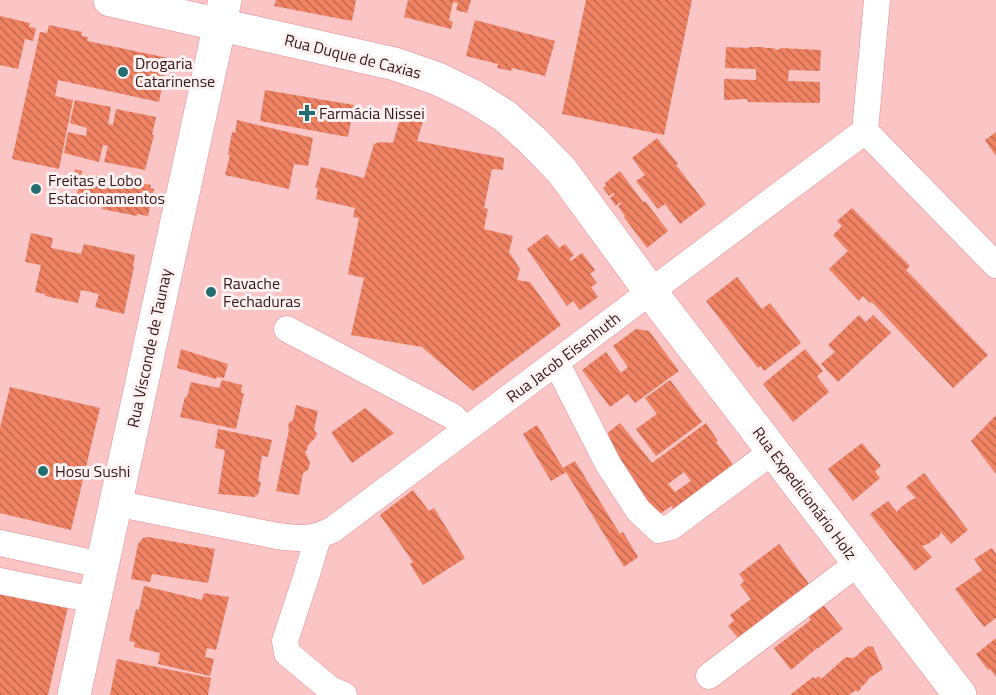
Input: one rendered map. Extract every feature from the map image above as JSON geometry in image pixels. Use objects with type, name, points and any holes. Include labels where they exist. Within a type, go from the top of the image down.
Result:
[{"type":"main road","name":"Rua Duque de Caxias","points":[[110,0],[222,12],[394,64],[438,79],[473,96],[505,116],[562,171],[651,291]]},
{"type":"main road","name":"Rua Visconde de Taunay","points":[[74,695],[222,12]]},
{"type":"main road","name":"Rua Expedicionário Holz","points":[[651,291],[960,695]]},
{"type":"street","points":[[877,0],[865,131],[996,266]]},
{"type":"street","name":"Rua Jacob Eisenhuth","points":[[318,537],[332,530],[865,131]]},
{"type":"street","points":[[287,328],[452,416],[466,429]]},
{"type":"street","points":[[556,363],[608,464],[638,510],[658,530],[671,526],[773,451]]},
{"type":"street","points":[[116,504],[277,536],[318,537],[285,641],[287,653],[330,689],[344,695]]},
{"type":"street","points":[[0,543],[102,565]]},
{"type":"street","points":[[709,676],[858,563]]},
{"type":"street","points":[[0,580],[94,600]]},
{"type":"building","points":[[276,0],[356,0],[352,21],[274,6]]},
{"type":"building","points":[[408,0],[471,0],[467,13],[456,10],[458,3],[453,2],[449,20],[453,22],[451,29],[404,17]]},
{"type":"building","points":[[586,0],[692,0],[664,135],[562,114]]},
{"type":"building","points":[[0,16],[30,23],[29,27],[36,28],[33,41],[25,39],[18,69],[0,65]]},
{"type":"building","points":[[475,20],[555,41],[545,76],[512,68],[511,71],[497,68],[498,64],[466,56]]},
{"type":"building","points":[[49,25],[82,32],[81,36],[88,37],[87,41],[168,58],[159,102],[58,80],[55,96],[73,100],[59,169],[12,159],[40,32],[47,33]]},
{"type":"building","points":[[726,47],[821,50],[820,71],[789,70],[788,81],[820,82],[820,103],[724,100],[724,79],[756,80],[756,69],[725,68]]},
{"type":"building","name":"Farmácia Nissei","points":[[265,90],[354,105],[348,137],[260,121]]},
{"type":"building","points":[[75,100],[111,107],[108,124],[113,125],[116,109],[156,117],[145,170],[104,162],[108,146],[103,145],[99,162],[64,153],[68,132],[86,136],[87,128],[70,123]]},
{"type":"building","points":[[401,115],[423,121],[417,141],[504,158],[503,170],[492,169],[484,208],[488,209],[484,229],[513,236],[509,252],[520,269],[517,280],[530,282],[561,325],[473,391],[422,347],[351,335],[364,278],[348,274],[359,218],[353,217],[355,208],[316,199],[318,188],[315,188],[321,167],[364,178],[374,144],[393,143]]},
{"type":"building","points":[[237,120],[313,138],[308,166],[294,164],[289,189],[225,175],[232,132],[235,133]]},
{"type":"building","points":[[996,132],[996,156],[985,140]]},
{"type":"building","points":[[657,138],[706,204],[680,224],[665,204],[658,209],[636,181],[645,175],[632,158]]},
{"type":"building","points":[[75,169],[82,171],[81,176],[151,185],[150,188],[154,189],[148,216],[102,209],[103,205],[82,201],[83,198],[77,196],[79,185],[72,184]]},
{"type":"building","points":[[620,171],[668,231],[647,248],[624,217],[618,206],[620,202],[616,206],[610,198],[614,195],[613,193],[609,196],[603,188],[606,186],[605,183]]},
{"type":"building","points":[[852,208],[910,266],[906,270],[988,355],[953,388],[872,302],[870,303],[863,296],[859,301],[829,269],[848,251],[833,235],[842,226],[837,221]]},
{"type":"building","points":[[31,233],[53,238],[51,248],[81,254],[84,244],[135,255],[124,314],[95,307],[99,294],[81,290],[78,303],[35,292],[41,265],[25,262]]},
{"type":"building","points":[[547,234],[559,248],[565,244],[574,255],[569,259],[571,261],[582,253],[595,270],[590,274],[597,283],[591,287],[598,297],[580,310],[573,301],[567,306],[527,249]]},
{"type":"building","points":[[737,277],[762,309],[770,303],[801,343],[764,371],[761,366],[758,368],[706,301]]},
{"type":"building","points":[[859,315],[866,322],[873,315],[891,333],[838,382],[821,364],[835,352],[828,345]]},
{"type":"building","points":[[636,329],[649,331],[679,371],[635,403],[628,394],[610,407],[582,370],[606,352],[621,373],[628,367],[613,346]]},
{"type":"building","points":[[181,349],[228,364],[224,378],[217,377],[216,379],[177,368]]},
{"type":"building","points":[[805,349],[823,371],[817,376],[829,392],[793,422],[763,384]]},
{"type":"building","points":[[222,380],[242,385],[241,393],[244,393],[236,429],[180,417],[191,382],[219,388]]},
{"type":"building","points":[[670,380],[702,422],[656,456],[636,429],[657,414],[645,398]]},
{"type":"building","name":"Hosu Sushi","points":[[10,387],[100,408],[71,530],[0,513],[0,428]]},
{"type":"building","points":[[296,405],[318,411],[314,430],[317,434],[305,452],[310,463],[308,470],[303,473],[299,495],[276,491],[288,427],[293,420]]},
{"type":"building","points":[[365,408],[394,433],[352,463],[332,432]]},
{"type":"building","points":[[996,415],[996,474],[971,441]]},
{"type":"building","points":[[620,423],[652,463],[706,423],[718,441],[716,442],[734,466],[675,511],[671,506],[656,517],[615,464],[621,459],[604,436]],"holes":[[[684,472],[691,481],[675,492],[668,484]]]},
{"type":"building","points":[[537,425],[563,468],[575,461],[620,534],[623,532],[638,557],[624,567],[566,472],[551,481],[523,434]]},
{"type":"building","points":[[218,429],[272,440],[268,457],[262,456],[258,481],[261,482],[258,495],[255,497],[218,494],[225,450],[215,448]]},
{"type":"building","points":[[862,443],[881,466],[875,471],[880,478],[853,501],[828,469]]},
{"type":"building","points":[[924,473],[968,530],[951,544],[941,532],[939,536],[922,546],[932,557],[915,571],[870,514],[888,501],[897,512],[916,498],[906,487]]},
{"type":"building","points":[[413,490],[429,511],[434,508],[465,558],[423,585],[410,564],[413,562],[380,515]]},
{"type":"building","points":[[143,538],[215,549],[208,583],[152,574],[150,582],[131,579],[138,544]]},
{"type":"building","points":[[779,544],[809,584],[750,641],[744,633],[738,638],[728,626],[734,621],[730,615],[751,599],[740,585],[744,581],[739,574]]},
{"type":"building","points":[[992,548],[996,554],[996,618],[984,627],[955,589],[982,570],[974,559]]},
{"type":"building","points":[[0,586],[69,602],[48,695],[0,695]]},
{"type":"building","points":[[144,586],[202,600],[204,593],[229,597],[216,650],[207,648],[205,657],[214,659],[210,676],[158,664],[160,653],[134,647],[135,642],[129,641]]},
{"type":"building","points":[[821,602],[843,629],[791,670],[774,648],[811,620],[806,614]]},
{"type":"building","points":[[996,638],[996,677],[976,654]]},
{"type":"building","points":[[868,646],[873,647],[883,669],[868,679],[857,692],[856,690],[849,695],[790,695],[813,677],[815,679],[819,676],[821,679],[846,657],[854,658]]},
{"type":"building","points":[[117,659],[211,678],[208,695],[110,695]]},
{"type":"place","name":"Drogaria Catarinense","points":[[123,72]]},
{"type":"place","name":"Farmácia Nissei","points":[[307,113]]},
{"type":"place","name":"Freitas e Lobo Estacionamentos","points":[[36,189]]},
{"type":"place","name":"Ravache Fechaduras","points":[[211,292]]},
{"type":"place","name":"Hosu Sushi","points":[[43,471]]}]
